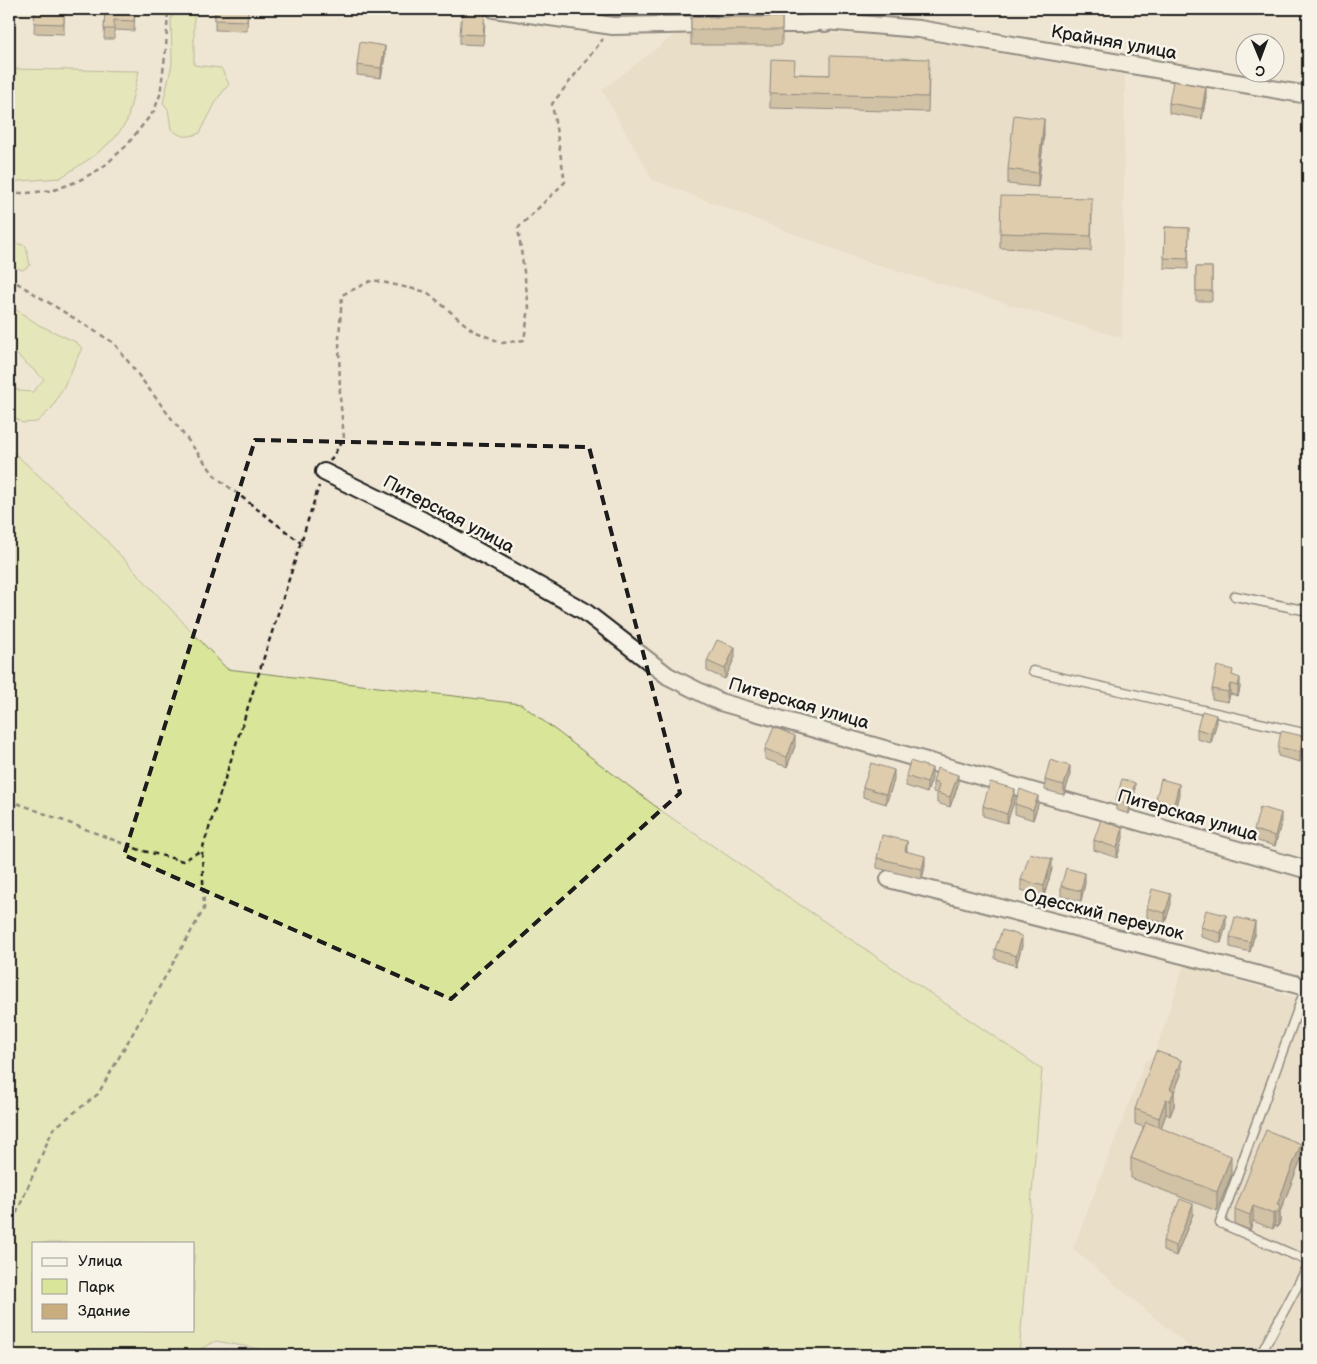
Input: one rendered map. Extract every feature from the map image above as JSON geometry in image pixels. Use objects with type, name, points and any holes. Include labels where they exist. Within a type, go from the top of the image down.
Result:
[{"type":"street","name":"Крайняя улица","points":[[494,9],[613,26],[802,24],[825,15],[919,29],[1308,95]]},
{"type":"street","name":"Питерская улица","points":[[324,472],[422,520],[584,611],[668,676],[720,702],[1308,870]]},
{"type":"street","name":"Одесский переулок","points":[[889,880],[1307,985]]},
{"type":"lane","points":[[1235,596],[1308,611]]},
{"type":"lane","points":[[1033,670],[1308,734]]},
{"type":"lane","points":[[1307,985],[1220,1223],[1308,1261]]},
{"type":"lane","points":[[1262,1350],[1308,1266]]},
{"type":"path","points":[[9,193],[54,190],[78,181],[102,168],[126,146],[154,111],[160,95],[166,48],[168,9]]},
{"type":"path","points":[[9,1239],[14,1220],[53,1128],[98,1094],[204,909],[202,850],[324,472],[344,438],[340,397],[339,338],[342,296],[373,280],[427,292],[472,330],[502,343],[524,340],[529,308],[518,228],[566,182],[552,104],[613,26]]},
{"type":"path","points":[[9,278],[114,343],[216,478],[301,543]]},
{"type":"path","points":[[9,800],[140,850],[183,861],[202,850]]},
{"type":"highlighted area","points":[[255,440],[589,447],[680,793],[451,999],[124,855]]},
{"type":"shaded area","points":[[782,32],[900,36],[1125,75],[1122,338],[865,261],[653,180],[602,90],[677,33]]},
{"type":"shaded area","points":[[1184,965],[1307,1001],[1305,1008],[1308,1010],[1308,1093],[1298,1120],[1308,1129],[1308,1355],[1199,1355],[1073,1249],[1145,1061],[1154,1056]]},
{"type":"green space","points":[[175,9],[194,9],[194,65],[221,68],[229,84],[218,98],[200,133],[188,136],[181,136],[171,129],[168,109],[163,103],[172,64],[171,19]]},
{"type":"green space","points":[[9,69],[139,71],[127,121],[115,138],[94,156],[60,178],[9,182]]},
{"type":"green space","points":[[9,241],[26,246],[30,265],[23,270],[9,266]]},
{"type":"green space","points":[[9,305],[39,325],[76,342],[82,348],[52,408],[37,422],[22,423],[9,413],[9,385],[20,391],[33,392],[44,379],[9,348]]},
{"type":"green space","points":[[9,448],[91,524],[227,669],[521,704],[663,812],[1042,1069],[1019,1355],[291,1355],[216,1341],[189,1355],[9,1355]]},
{"type":"building","points":[[35,9],[64,9],[64,24],[34,23]]},
{"type":"building","points":[[105,9],[135,9],[134,21],[114,20],[114,29],[104,29]]},
{"type":"building","points":[[215,9],[248,9],[247,21],[215,20]]},
{"type":"building","points":[[462,11],[485,12],[483,35],[460,34]]},
{"type":"building","points":[[691,17],[782,17],[782,30],[691,30]]},
{"type":"building","points":[[360,42],[385,46],[381,68],[357,65]]},
{"type":"building","points":[[830,56],[929,59],[928,97],[770,93],[771,59],[795,60],[794,74],[830,75]]},
{"type":"building","points":[[1173,81],[1206,87],[1202,109],[1169,103]]},
{"type":"building","points":[[1014,115],[1044,119],[1038,173],[1008,169]]},
{"type":"building","points":[[1001,196],[1092,198],[1091,236],[1000,233]]},
{"type":"building","points":[[1165,227],[1189,228],[1188,259],[1164,258]]},
{"type":"building","points":[[1196,267],[1212,267],[1212,291],[1196,291]]},
{"type":"building","points":[[717,640],[735,647],[725,669],[707,661]]},
{"type":"building","points":[[1217,666],[1233,670],[1232,675],[1240,678],[1238,686],[1230,684],[1228,692],[1212,689]]},
{"type":"building","points":[[1202,711],[1216,715],[1211,733],[1197,729]]},
{"type":"building","points":[[774,727],[795,736],[787,757],[765,749]]},
{"type":"building","points":[[1281,731],[1303,736],[1300,752],[1278,747]]},
{"type":"building","points":[[1050,760],[1070,766],[1064,785],[1045,780]]},
{"type":"building","points":[[910,761],[932,768],[927,783],[906,776]]},
{"type":"building","points":[[871,763],[894,770],[886,794],[863,787]]},
{"type":"building","points":[[937,768],[958,775],[950,797],[937,793],[939,784],[933,782]]},
{"type":"building","points":[[1122,779],[1135,783],[1129,804],[1116,800]]},
{"type":"building","points":[[1161,779],[1179,784],[1174,804],[1156,799]]},
{"type":"building","points":[[990,782],[1015,789],[1007,814],[983,806]]},
{"type":"building","points":[[1020,789],[1038,796],[1033,810],[1015,804]]},
{"type":"building","points":[[1260,807],[1281,813],[1275,836],[1254,830]]},
{"type":"building","points":[[1101,820],[1123,828],[1117,848],[1094,840]]},
{"type":"building","points":[[882,835],[907,841],[905,851],[925,856],[922,869],[877,858]]},
{"type":"building","points":[[1030,853],[1052,859],[1044,886],[1021,880]]},
{"type":"building","points":[[1066,868],[1085,873],[1081,891],[1061,886]]},
{"type":"building","points":[[1152,889],[1171,894],[1165,913],[1147,908]]},
{"type":"building","points":[[1206,910],[1226,915],[1221,933],[1201,927]]},
{"type":"building","points":[[1235,917],[1255,922],[1250,942],[1230,937]]},
{"type":"building","points":[[1002,930],[1022,936],[1016,956],[995,949]]},
{"type":"building","points":[[1156,1051],[1181,1060],[1170,1089],[1174,1091],[1170,1101],[1166,1099],[1159,1118],[1135,1109]]},
{"type":"building","points":[[1146,1122],[1231,1156],[1217,1192],[1131,1158]]},
{"type":"building","points":[[1266,1130],[1301,1144],[1277,1205],[1280,1206],[1278,1212],[1275,1211],[1273,1214],[1253,1206],[1250,1215],[1235,1209]]},
{"type":"building","points":[[1180,1199],[1193,1204],[1176,1246],[1163,1241]]}]
